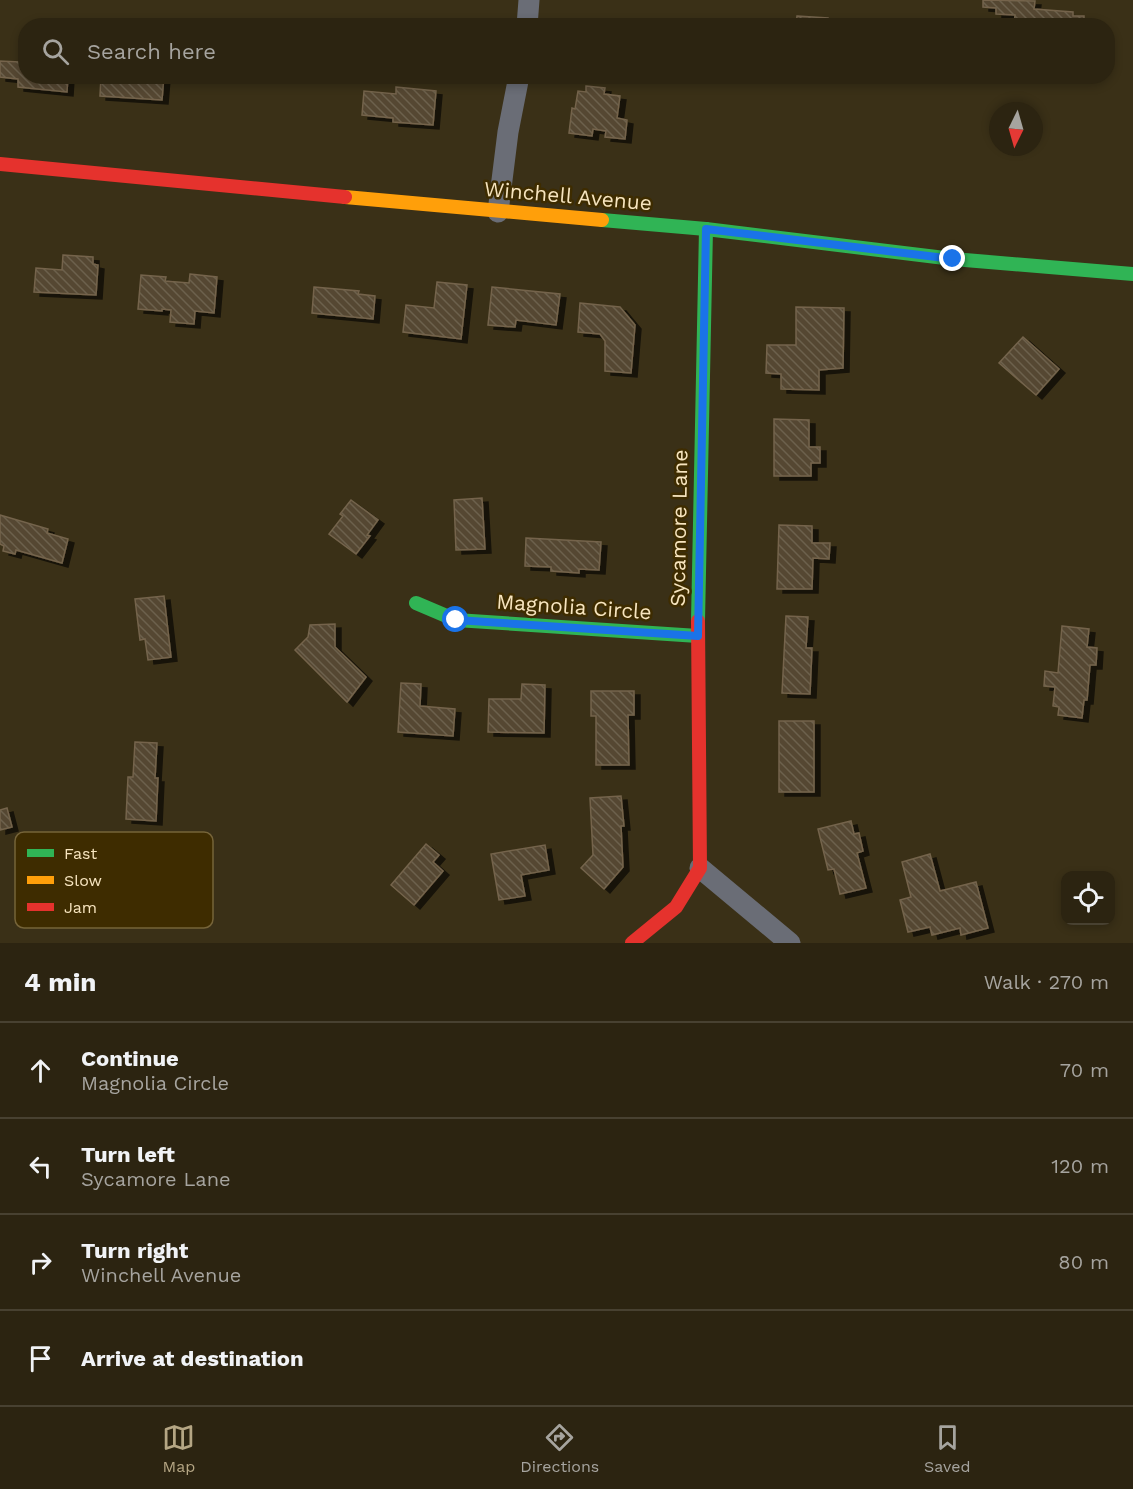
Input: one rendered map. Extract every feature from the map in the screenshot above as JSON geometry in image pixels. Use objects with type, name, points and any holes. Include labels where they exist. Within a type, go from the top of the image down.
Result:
[{"type":"street","points":[[528,18],[529,0]]},
{"type":"street","points":[[498,212],[508,132],[517,84]]},
{"type":"street","name":"Winchell Avenue","points":[[0,164],[498,212],[706,229],[953,259],[1133,274]]},
{"type":"street","name":"Sycamore Lane","points":[[700,868],[698,636],[706,229]]},
{"type":"street","name":"Magnolia Circle","points":[[416,603],[456,620],[698,636]]},
{"type":"street","points":[[632,943],[676,907],[700,868],[790,943]]},
{"type":"building","points":[[983,0],[1035,1],[1034,9],[1073,12],[1073,16],[1084,16],[1084,18],[1015,18],[1015,15],[996,14],[996,8],[983,7]]},
{"type":"building","points":[[797,16],[828,18],[797,18]]},
{"type":"building","points":[[0,61],[18,62],[18,79],[0,77]]},
{"type":"building","points":[[18,84],[68,84],[67,92],[18,87]]},
{"type":"building","points":[[101,84],[163,84],[162,100],[100,96]]},
{"type":"building","points":[[586,86],[605,88],[604,94],[620,96],[617,118],[627,120],[625,139],[605,137],[606,131],[593,129],[592,136],[569,133],[572,108],[575,109],[578,91],[586,92]]},
{"type":"building","points":[[396,87],[436,91],[433,125],[393,122],[393,118],[362,115],[364,91],[396,94]]},
{"type":"building","points":[[63,255],[93,257],[93,264],[98,265],[96,295],[34,292],[36,268],[62,270]]},
{"type":"building","points":[[190,274],[217,277],[214,313],[195,311],[194,324],[170,322],[171,310],[138,309],[141,275],[166,277],[165,281],[189,283]]},
{"type":"building","points":[[437,282],[467,285],[461,339],[403,332],[406,305],[434,308]]},
{"type":"building","points":[[314,287],[359,291],[358,294],[375,296],[373,319],[312,313]]},
{"type":"building","points":[[492,287],[560,294],[556,325],[516,320],[515,327],[488,325]]},
{"type":"building","points":[[580,303],[620,307],[635,325],[631,373],[605,371],[605,341],[600,334],[578,332]]},
{"type":"building","points":[[796,307],[844,308],[843,368],[819,370],[819,390],[781,389],[781,374],[766,373],[767,345],[796,345]]},
{"type":"building","points":[[1023,337],[1059,369],[1036,395],[999,363]]},
{"type":"building","points":[[774,419],[809,420],[809,447],[820,447],[820,463],[811,463],[811,476],[774,476]]},
{"type":"building","points":[[482,498],[485,549],[456,550],[454,500]]},
{"type":"building","points":[[351,500],[378,520],[367,535],[370,536],[356,554],[329,534],[343,516],[340,514]]},
{"type":"building","points":[[0,515],[48,529],[47,533],[68,539],[62,563],[16,550],[15,554],[3,551],[4,546],[0,544]]},
{"type":"building","points":[[779,525],[812,526],[812,543],[830,543],[829,559],[813,558],[812,589],[777,589]]},
{"type":"building","points":[[526,538],[601,542],[599,570],[579,569],[579,573],[551,571],[551,567],[525,566]]},
{"type":"building","points":[[164,596],[171,657],[148,660],[145,639],[140,640],[135,599]]},
{"type":"building","points":[[786,616],[808,617],[806,648],[812,648],[810,694],[782,693]]},
{"type":"building","points":[[335,624],[335,647],[366,677],[347,702],[295,650],[308,637],[310,625]]},
{"type":"building","points":[[1062,626],[1089,629],[1087,647],[1097,648],[1096,665],[1090,665],[1087,700],[1084,700],[1082,718],[1058,715],[1059,707],[1053,706],[1055,687],[1044,686],[1045,671],[1058,673]]},
{"type":"building","points":[[401,683],[421,684],[420,706],[455,709],[453,736],[398,732]]},
{"type":"building","points":[[522,684],[545,685],[544,733],[488,732],[489,699],[521,699]]},
{"type":"building","points":[[591,691],[634,691],[634,715],[628,715],[629,765],[596,765],[596,716],[591,716]]},
{"type":"building","points":[[779,721],[814,721],[814,792],[779,792]]},
{"type":"building","points":[[135,742],[157,743],[156,821],[126,819],[128,777],[133,777]]},
{"type":"building","points":[[621,796],[624,826],[621,826],[623,867],[604,889],[581,868],[593,855],[590,798]]},
{"type":"building","points":[[7,808],[12,827],[0,830],[0,810]]},
{"type":"building","points":[[851,821],[854,834],[859,833],[863,851],[857,853],[866,888],[840,894],[834,869],[828,870],[818,829]]},
{"type":"building","points":[[426,844],[439,855],[433,862],[443,871],[414,905],[391,885]]},
{"type":"building","points":[[545,845],[549,870],[521,875],[525,896],[499,900],[491,854]]},
{"type":"building","points":[[930,854],[940,891],[976,882],[988,928],[961,935],[960,928],[932,935],[930,927],[908,932],[900,900],[911,897],[902,862]]},
{"type":"traffic: fast","points":[[602,220],[706,229],[953,259],[1133,274]]},
{"type":"traffic: fast","points":[[698,621],[706,229]]},
{"type":"traffic: fast","points":[[416,603],[456,620],[698,636]]},
{"type":"traffic: slow","points":[[345,197],[602,220]]},
{"type":"traffic: jam","points":[[0,164],[345,197]]},
{"type":"traffic: jam","points":[[632,943],[676,907],[700,868],[698,621]]},
{"type":"route","points":[[456,620],[698,636],[706,229],[953,259]]}]
